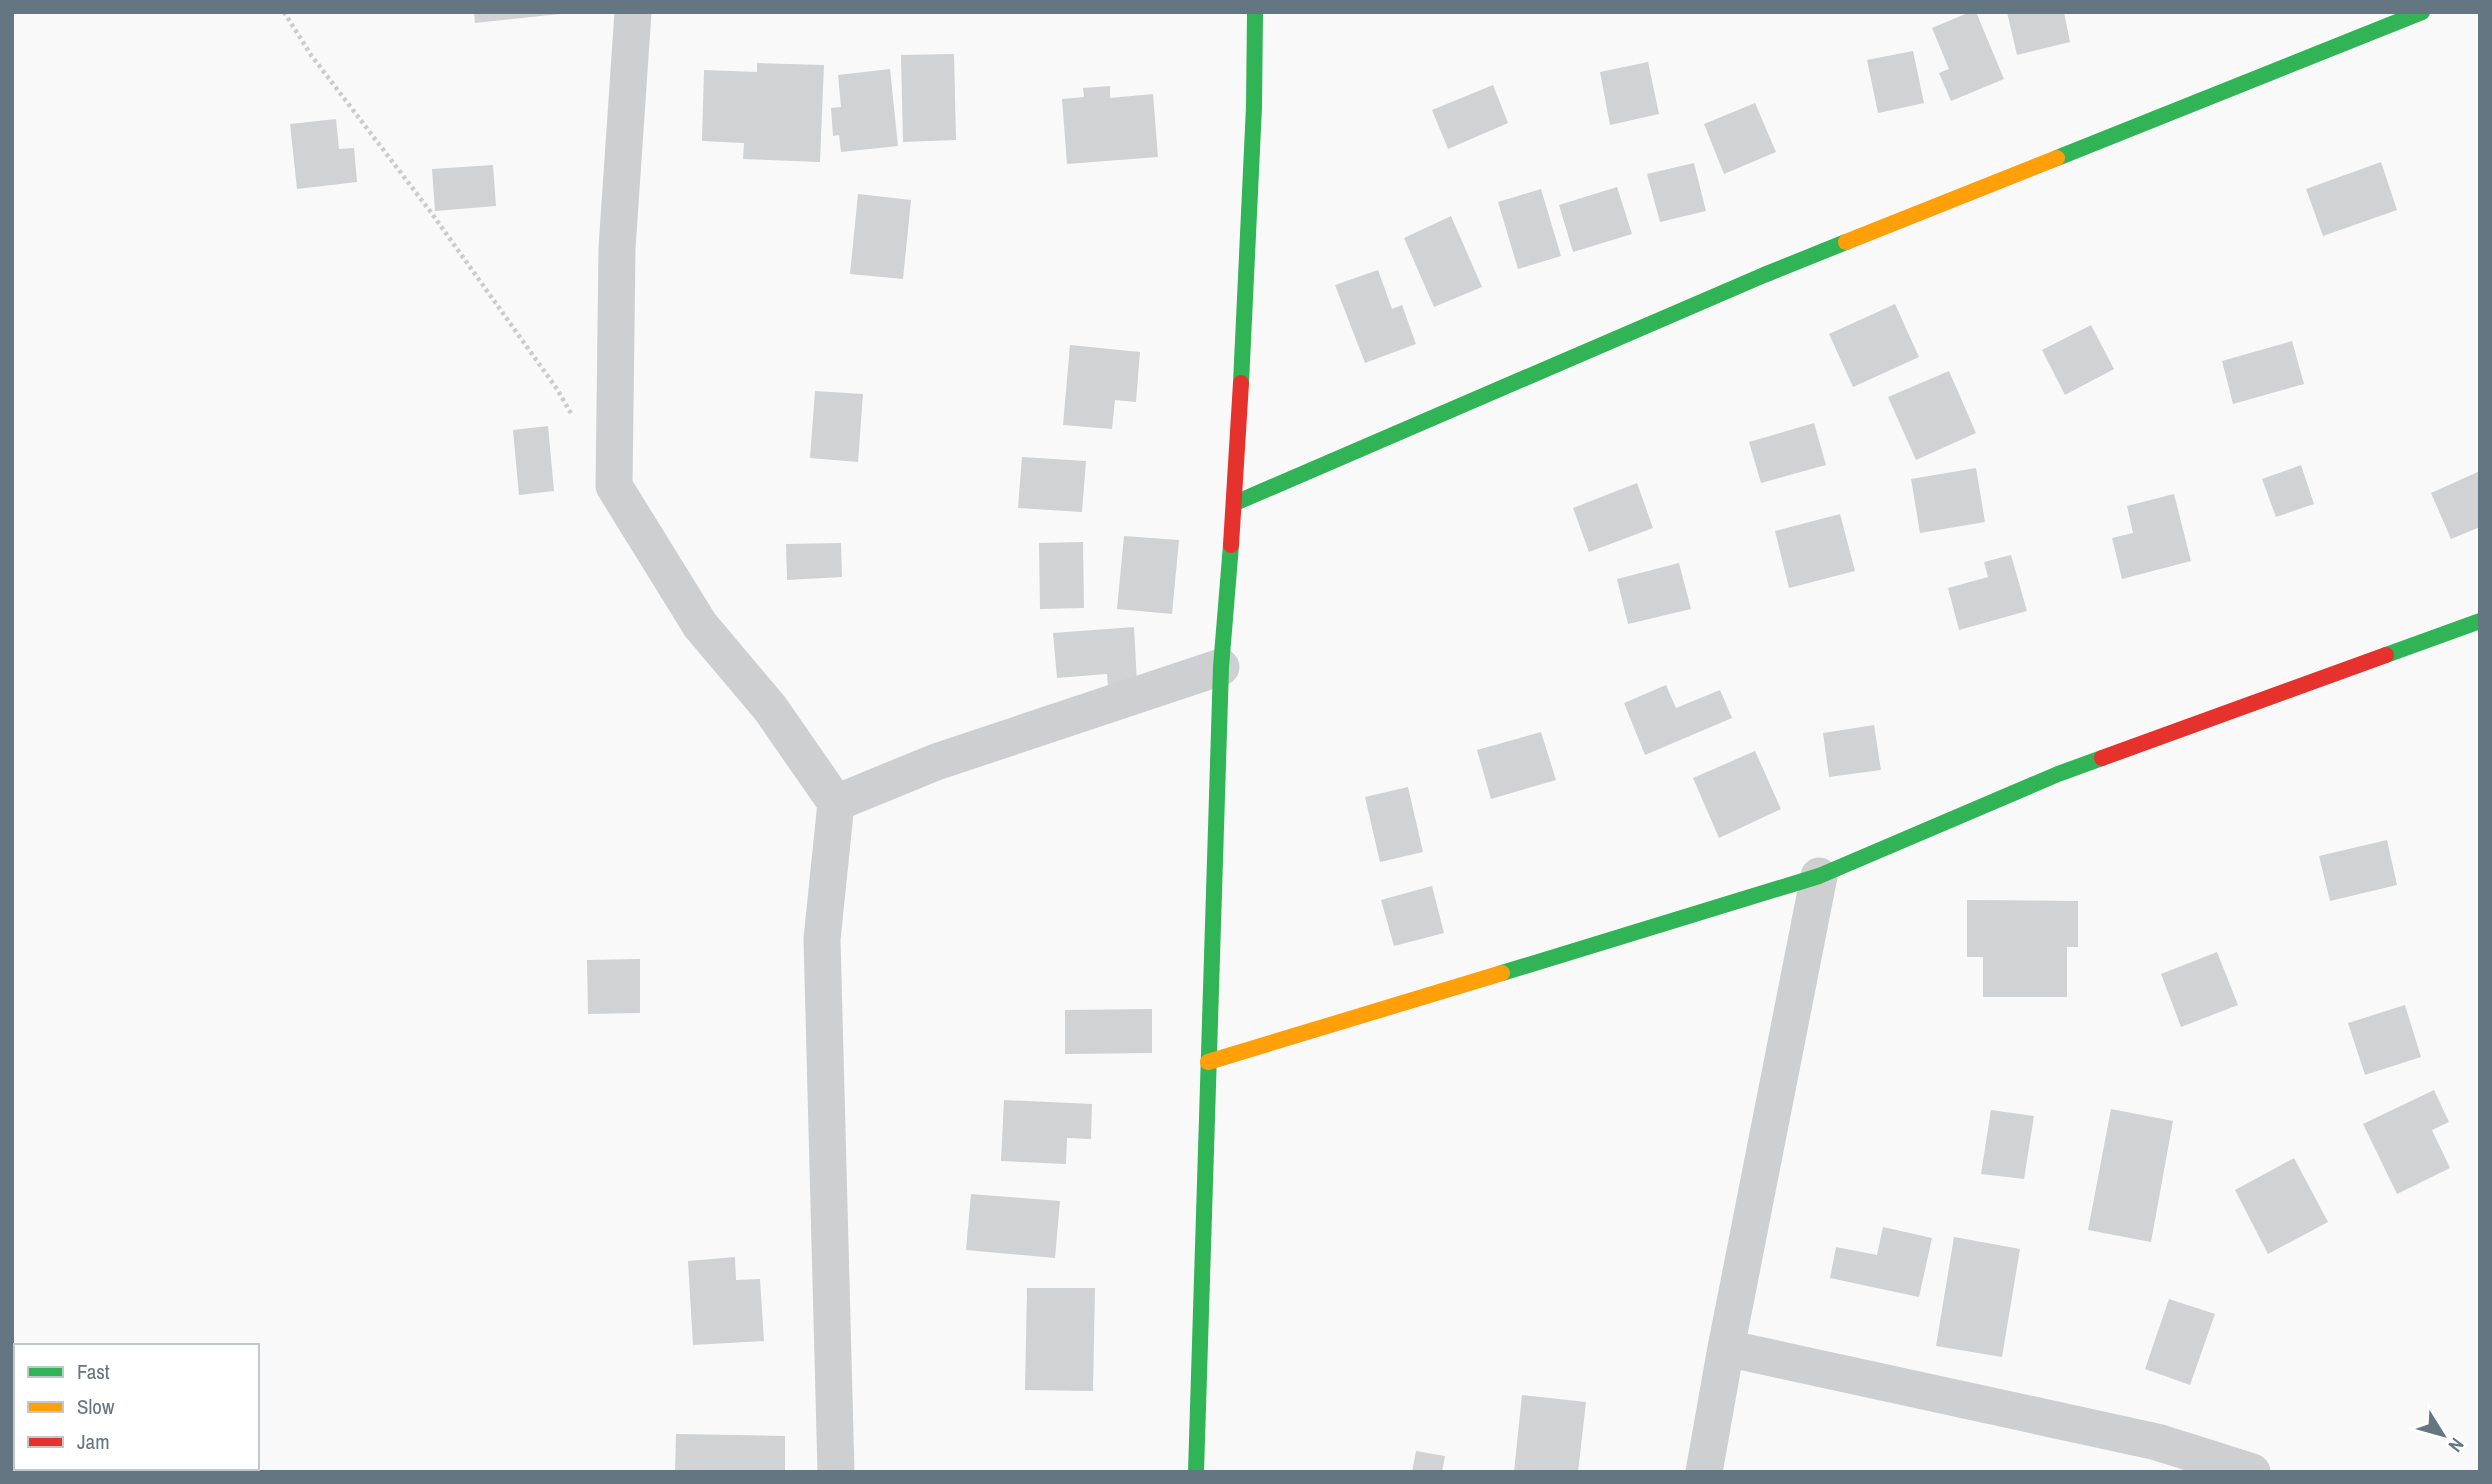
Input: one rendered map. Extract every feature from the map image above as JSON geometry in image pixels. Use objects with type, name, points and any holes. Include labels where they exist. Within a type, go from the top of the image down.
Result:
[{"type":"street","points":[[633,12],[617,248],[614,486],[700,625],[770,708],[836,803],[822,939],[836,1472]]},
{"type":"street","points":[[1196,1472],[1221,667],[1235,503],[1254,121],[1255,12]]},
{"type":"street","points":[[1235,503],[1764,275],[2423,12]]},
{"type":"street","points":[[1209,1062],[1819,876],[2058,775],[2480,621]]},
{"type":"street","points":[[836,803],[936,762],[1221,667]]},
{"type":"street","points":[[1704,1472],[1819,876]]},
{"type":"street","points":[[1726,1348],[2157,1441],[2252,1472]]},
{"type":"path","points":[[284,12],[311,55],[438,222],[557,389],[576,421]]},
{"type":"building","points":[[474,12],[559,12],[560,14],[475,23]]},
{"type":"building","points":[[1976,12],[2004,79],[1951,101],[1939,73],[1949,69],[1932,28]]},
{"type":"building","points":[[2007,12],[2064,12],[2070,42],[2017,55]]},
{"type":"building","points":[[1913,51],[1924,103],[1878,113],[1867,60]]},
{"type":"building","points":[[954,54],[956,140],[903,142],[901,55]]},
{"type":"building","points":[[1648,62],[1659,114],[1610,125],[1600,72]]},
{"type":"building","points":[[757,63],[824,65],[820,162],[743,159],[744,143],[702,141],[704,70],[757,72]]},
{"type":"building","points":[[890,69],[898,146],[841,152],[839,135],[833,136],[831,108],[841,107],[838,75]]},
{"type":"building","points":[[1493,85],[1508,123],[1448,149],[1432,110]]},
{"type":"building","points":[[1110,86],[1110,98],[1153,94],[1158,157],[1067,164],[1062,99],[1084,97],[1083,88]]},
{"type":"building","points":[[1755,103],[1776,152],[1724,174],[1704,124]]},
{"type":"building","points":[[336,119],[339,149],[354,148],[357,182],[297,189],[290,124]]},
{"type":"building","points":[[2381,162],[2397,210],[2323,236],[2306,189]]},
{"type":"building","points":[[1694,163],[1706,211],[1660,222],[1647,174]]},
{"type":"building","points":[[493,165],[496,206],[435,211],[432,169]]},
{"type":"building","points":[[1617,187],[1632,234],[1573,252],[1559,205]]},
{"type":"building","points":[[1541,189],[1561,256],[1518,269],[1498,202]]},
{"type":"building","points":[[858,194],[911,200],[903,279],[850,274]]},
{"type":"building","points":[[1451,216],[1482,287],[1434,307],[1404,238]]},
{"type":"building","points":[[1378,270],[1392,309],[1402,305],[1416,344],[1365,363],[1335,285]]},
{"type":"building","points":[[1895,304],[1919,357],[1853,387],[1829,334]]},
{"type":"building","points":[[2091,325],[2114,369],[2065,395],[2042,350]]},
{"type":"building","points":[[2292,341],[2304,384],[2233,404],[2222,361]]},
{"type":"building","points":[[1070,345],[1140,352],[1136,402],[1115,400],[1112,429],[1063,425]]},
{"type":"building","points":[[1949,371],[1976,433],[1916,460],[1888,397]]},
{"type":"building","points":[[815,391],[863,394],[858,462],[810,458]]},
{"type":"building","points":[[1814,423],[1826,465],[1761,483],[1749,442]]},
{"type":"building","points":[[548,426],[554,491],[519,495],[513,430]]},
{"type":"building","points":[[1022,457],[1086,461],[1082,512],[1018,508]]},
{"type":"building","points":[[2301,465],[2314,504],[2276,517],[2262,479]]},
{"type":"building","points":[[1976,468],[1985,522],[1920,533],[1911,479]]},
{"type":"building","points":[[2480,471],[2480,527],[2451,539],[2431,493]]},
{"type":"building","points":[[1637,483],[1653,528],[1589,552],[1573,508]]},
{"type":"building","points":[[2174,494],[2191,561],[2122,579],[2112,538],[2133,533],[2127,506]]},
{"type":"building","points":[[1840,514],[1855,571],[1789,588],[1775,531]]},
{"type":"building","points":[[1124,536],[1179,540],[1172,614],[1117,609]]},
{"type":"building","points":[[1083,542],[1084,608],[1040,609],[1039,543]]},
{"type":"building","points":[[841,543],[842,577],[787,580],[786,544]]},
{"type":"building","points":[[2011,555],[2027,611],[1959,630],[1948,588],[1988,577],[1984,562]]},
{"type":"building","points":[[1679,563],[1691,609],[1628,624],[1617,579]]},
{"type":"building","points":[[1134,627],[1137,683],[1108,685],[1107,674],[1057,678],[1053,633]]},
{"type":"building","points":[[1666,685],[1676,708],[1720,690],[1732,718],[1645,755],[1624,703]]},
{"type":"building","points":[[1874,725],[1881,770],[1829,777],[1823,733]]},
{"type":"building","points":[[1541,732],[1556,780],[1491,799],[1477,750]]},
{"type":"building","points":[[1755,751],[1781,809],[1719,838],[1693,778]]},
{"type":"building","points":[[1408,787],[1423,852],[1380,862],[1365,797]]},
{"type":"building","points":[[2387,840],[2397,885],[2330,901],[2319,856]]},
{"type":"building","points":[[1432,886],[1444,933],[1394,946],[1381,900]]},
{"type":"building","points":[[1967,900],[2078,901],[2078,947],[2067,947],[2067,997],[1983,997],[1983,957],[1967,957]]},
{"type":"building","points":[[2217,952],[2238,1005],[2181,1027],[2161,974]]},
{"type":"building","points":[[640,959],[640,1013],[588,1014],[587,960]]},
{"type":"building","points":[[2405,1005],[2421,1057],[2365,1075],[2348,1023]]},
{"type":"building","points":[[1152,1009],[1152,1053],[1065,1054],[1065,1010]]},
{"type":"building","points":[[2434,1090],[2449,1122],[2432,1130],[2450,1168],[2397,1194],[2363,1124]]},
{"type":"building","points":[[1004,1100],[1092,1104],[1091,1139],[1067,1138],[1066,1164],[1001,1161]]},
{"type":"building","points":[[2111,1109],[2173,1121],[2151,1242],[2088,1230]]},
{"type":"building","points":[[1991,1110],[2034,1116],[2024,1179],[1981,1174]]},
{"type":"building","points":[[2294,1158],[2328,1222],[2268,1254],[2235,1190]]},
{"type":"building","points":[[971,1194],[1060,1201],[1055,1258],[966,1250]]},
{"type":"building","points":[[1883,1227],[1932,1238],[1919,1297],[1830,1278],[1836,1247],[1877,1255]]},
{"type":"building","points":[[1954,1237],[2020,1249],[2002,1357],[1936,1346]]},
{"type":"building","points":[[735,1257],[736,1280],[760,1279],[764,1341],[693,1345],[688,1261]]},
{"type":"building","points":[[1027,1288],[1095,1288],[1093,1391],[1025,1390]]},
{"type":"building","points":[[2169,1299],[2215,1314],[2190,1385],[2145,1369]]},
{"type":"building","points":[[1522,1395],[1586,1402],[1578,1472],[1514,1472]]},
{"type":"building","points":[[676,1434],[785,1436],[785,1472],[675,1472]]},
{"type":"building","points":[[1416,1451],[1445,1456],[1442,1472],[1412,1472]]},
{"type":"traffic: fast","points":[[1241,383],[1254,107],[1255,12]]},
{"type":"traffic: fast","points":[[2057,158],[2422,12]]},
{"type":"traffic: fast","points":[[1235,503],[1846,242]]},
{"type":"traffic: fast","points":[[1196,1472],[1221,667],[1231,545]]},
{"type":"traffic: fast","points":[[2386,655],[2480,621]]},
{"type":"traffic: fast","points":[[1502,973],[1819,876],[2058,774],[2102,758]]},
{"type":"traffic: slow","points":[[1846,242],[2057,158]]},
{"type":"traffic: slow","points":[[1208,1062],[1502,973]]},
{"type":"traffic: jam","points":[[1231,545],[1241,383]]},
{"type":"traffic: jam","points":[[2102,758],[2386,655]]}]
